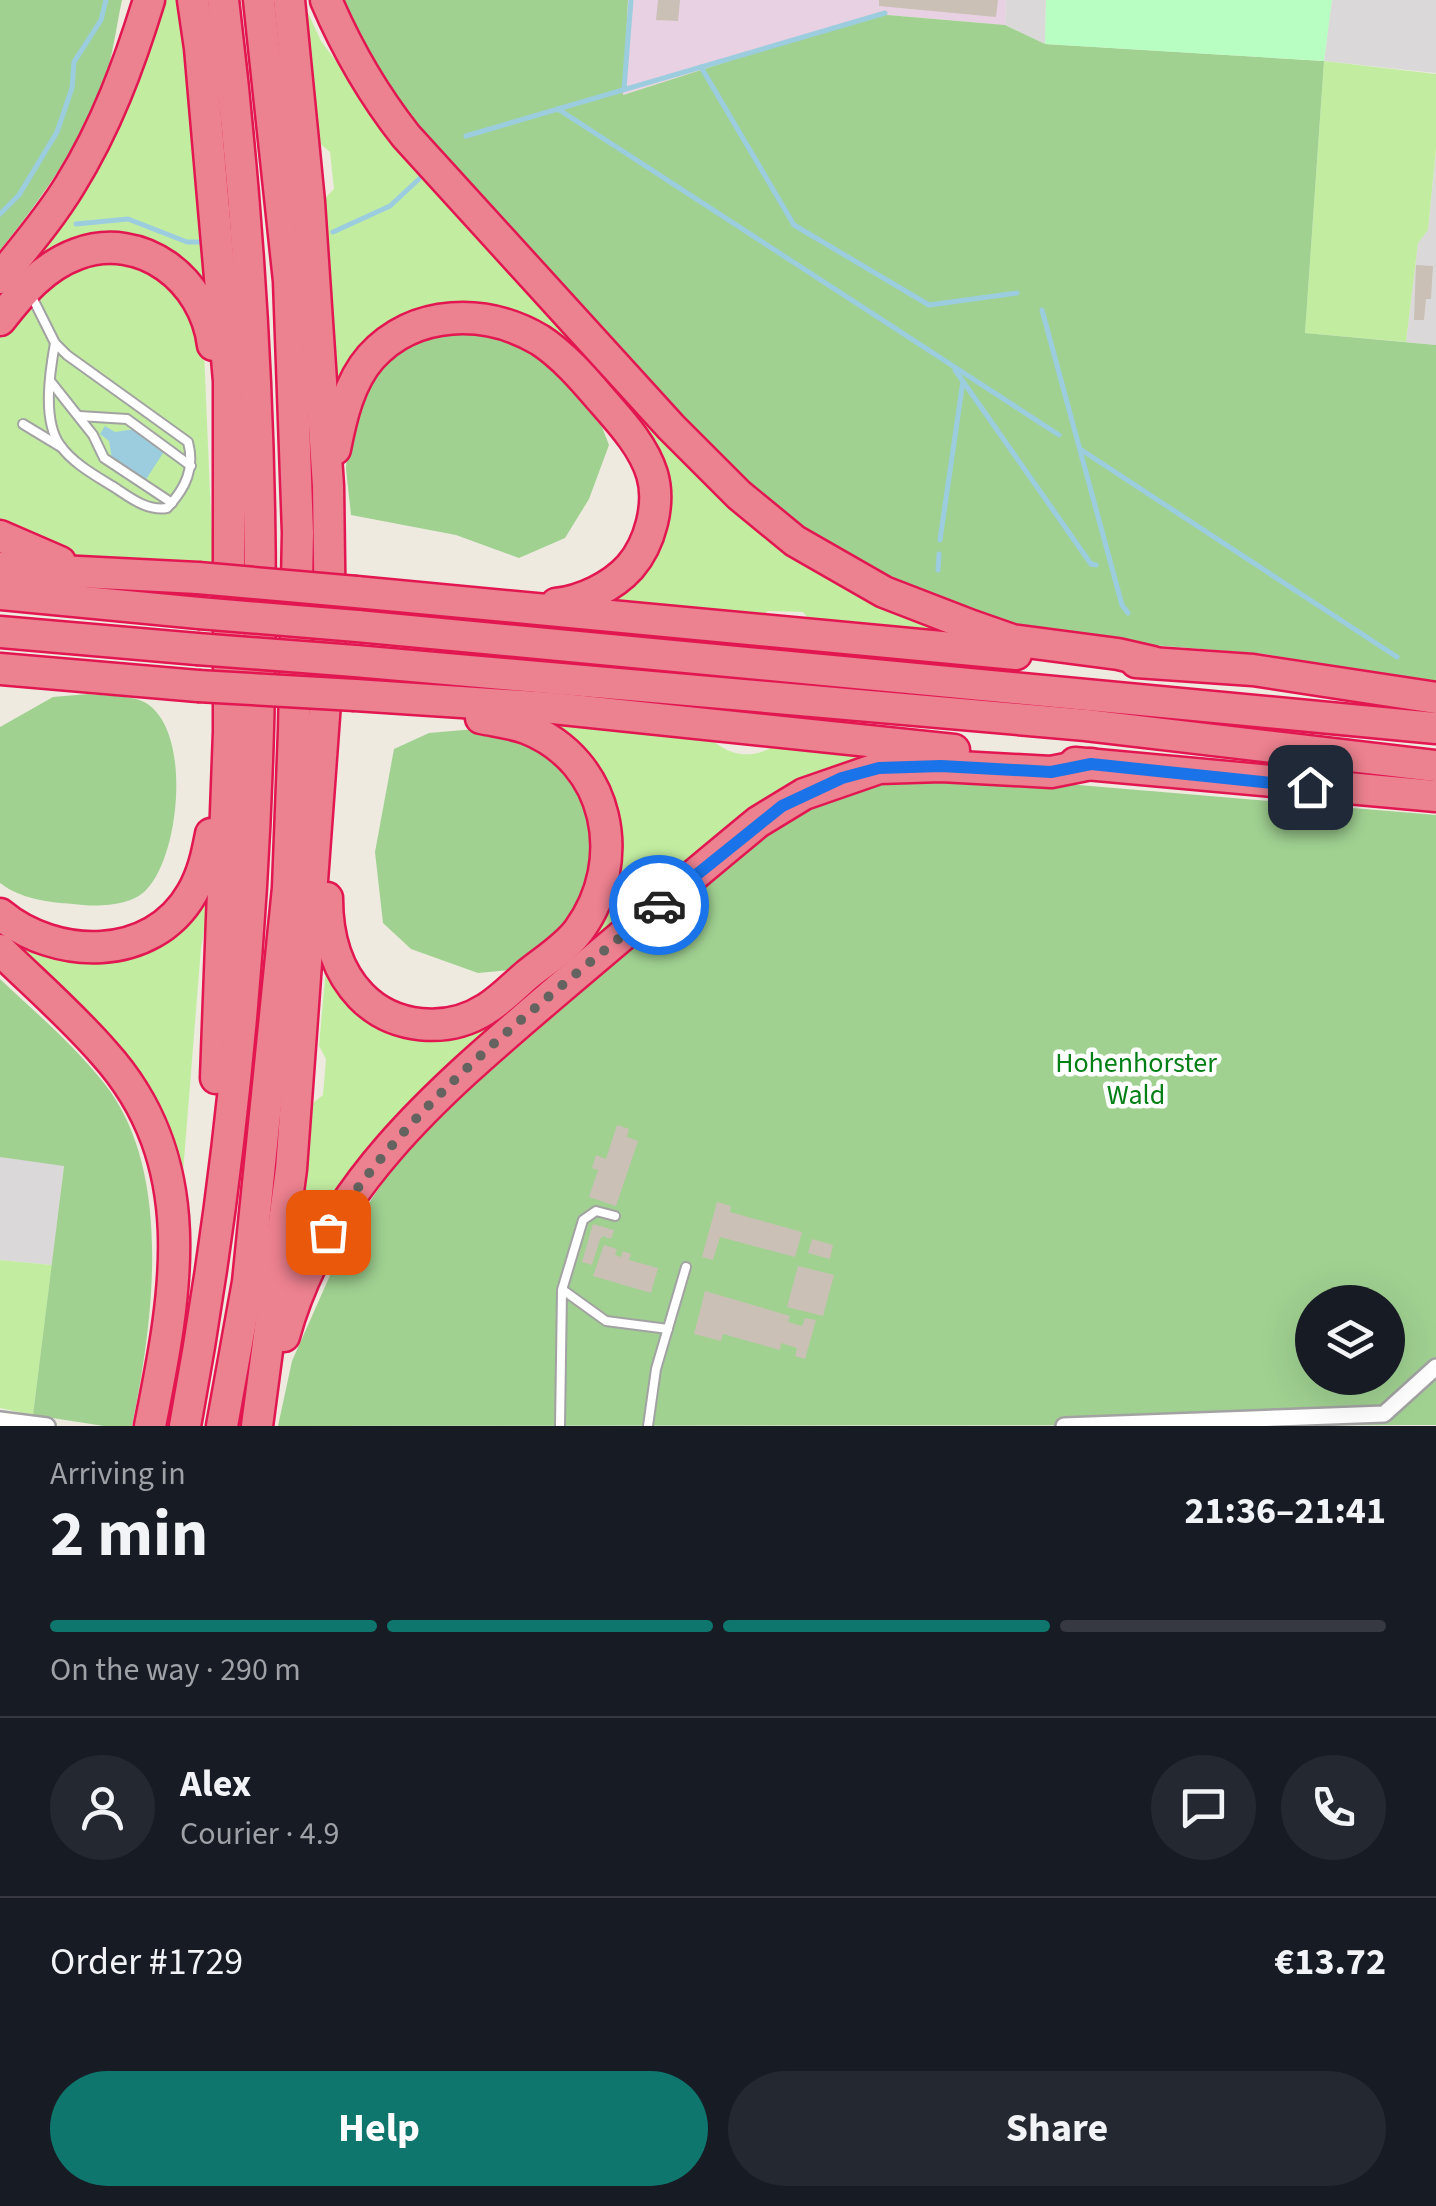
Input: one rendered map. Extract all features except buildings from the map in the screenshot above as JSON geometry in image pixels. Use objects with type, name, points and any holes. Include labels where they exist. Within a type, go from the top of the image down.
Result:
[{"type":"highway","points":[[0,320],[14,283],[70,186],[127,71],[148,0]]},
{"type":"highway","points":[[193,0],[226,331],[228,732],[218,1056],[204,1195],[218,1234]]},
{"type":"highway","points":[[186,1426],[218,1234],[238,1054],[259,736],[254,316],[223,0]]},
{"type":"highway","points":[[222,1426],[248,1282],[288,888],[294,731],[298,533],[289,280],[259,0]]},
{"type":"highway","points":[[258,1426],[291,1169],[330,634],[328,486],[309,202],[289,0]]},
{"type":"highway","points":[[326,0],[380,103],[406,136],[671,426],[766,519],[838,568],[927,611],[1012,640],[1153,662]]},
{"type":"highway","points":[[14,283],[79,253],[107,248],[138,252],[169,267],[187,282],[212,336],[229,482]]},
{"type":"highway","points":[[328,486],[341,420],[355,382],[371,358],[405,330],[456,317],[487,320],[540,340],[582,378],[637,444],[653,477],[655,510],[646,542],[624,574],[598,591],[566,603],[529,608]]},
{"type":"highway","points":[[0,536],[48,560],[102,571]]},
{"type":"highway","points":[[0,568],[198,578],[1075,660],[1253,670],[1436,698]]},
{"type":"highway","points":[[0,594],[1436,728]]},
{"type":"highway","points":[[0,632],[1086,725],[1436,766]]},
{"type":"highway","points":[[0,669],[127,681],[553,708],[1436,796]]},
{"type":"highway","points":[[0,681],[127,681]]},
{"type":"highway","points":[[321,776],[330,824],[327,915],[332,950],[348,982],[370,1005],[398,1021],[429,1026],[459,1021],[486,1010],[576,934],[595,904],[606,868],[608,836],[602,804],[588,779],[566,752],[526,728],[406,699]]},
{"type":"highway","points":[[0,914],[31,935],[57,946],[87,949],[119,945],[162,926],[191,896],[206,865],[228,732]]},
{"type":"highway","points":[[258,1426],[293,1304],[314,1254],[362,1179],[400,1133],[486,1052],[758,822],[804,794],[879,768],[941,766],[1051,772],[1091,764]]},
{"type":"highway","points":[[0,950],[106,1054],[134,1093],[157,1140],[173,1196],[176,1251],[162,1366],[150,1426]]},
{"type":"street","points":[[1064,1426],[1384,1414],[1436,1366]]},
{"type":"street","points":[[0,1420],[47,1426]]},
{"type":"lane","points":[[14,283],[67,355],[188,442],[194,461],[172,503],[159,510],[147,507],[85,468],[61,447],[23,424]]},
{"type":"lane","points":[[55,343],[51,382],[54,432],[61,447]]},
{"type":"lane","points":[[51,382],[79,416],[104,458],[172,503]]},
{"type":"lane","points":[[79,416],[127,419],[192,466]]},
{"type":"lane","points":[[560,1426],[562,1290],[583,1220],[596,1211],[615,1216]]},
{"type":"lane","points":[[648,1426],[656,1369],[686,1267]]},
{"type":"lane","points":[[562,1290],[606,1321],[668,1329]]},
{"type":"shaded area","points":[[628,0],[1006,0],[1005,25],[876,14],[622,95]]},
{"type":"shaded area","points":[[1006,0],[1046,0],[1045,44],[1005,25]]},
{"type":"shaded area","points":[[1332,0],[1436,0],[1436,73],[1324,61]]},
{"type":"shaded area","points":[[1436,150],[1436,345],[1406,342],[1418,243],[1428,230]]},
{"type":"shaded area","points":[[0,1157],[64,1165],[52,1265],[0,1260]]},
{"type":"green space","points":[[0,0],[122,0],[108,69],[90,115],[47,188],[0,250]]},
{"type":"green space","points":[[157,0],[179,0],[207,288],[137,244],[0,298],[50,233]]},
{"type":"green space","points":[[302,0],[321,41],[398,144],[746,522],[838,584],[954,635],[815,626],[803,612],[768,611],[756,621],[591,608],[662,522],[598,384],[335,394],[324,199],[334,189],[330,152],[319,143]]},
{"type":"green space","points":[[333,0],[628,0],[623,95],[876,14],[1005,25],[1045,44],[1324,61],[1305,333],[1436,345],[1436,684],[1265,654],[1139,644],[1045,630],[980,617],[852,568],[744,487],[427,148]]},
{"type":"green space","points":[[1046,0],[1332,0],[1324,61],[1045,44]]},
{"type":"green space","points":[[1324,61],[1436,74],[1436,148],[1428,230],[1418,243],[1406,342],[1305,333]]},
{"type":"green space","points":[[124,256],[178,285],[204,351],[213,563],[174,560],[171,565],[82,557],[52,550],[0,525],[0,331],[60,270]]},
{"type":"green space","points":[[448,326],[526,342],[575,382],[572,389],[602,427],[609,445],[589,499],[565,538],[519,558],[456,535],[351,515],[346,469],[348,434],[356,400],[397,347]]},
{"type":"green space","points":[[88,694],[142,701],[158,714],[169,735],[175,762],[174,821],[158,873],[139,896],[111,904],[44,901],[0,883],[0,727],[53,697]]},
{"type":"green space","points":[[514,717],[713,741],[744,754],[760,753],[775,745],[929,755],[481,1046],[293,1270],[304,1214],[313,1103],[323,1095],[326,1059],[319,1046],[326,968],[435,1039],[582,941]]},
{"type":"green space","points":[[487,728],[520,738],[573,772],[600,849],[574,922],[521,969],[478,973],[411,949],[383,923],[375,852],[394,749],[429,733]]},
{"type":"green space","name":"Hohenhorster Wald","points":[[949,774],[1436,815],[1436,1425],[278,1426],[292,1361],[348,1235],[410,1141],[763,834],[796,811],[890,777]]},
{"type":"green space","points":[[211,889],[201,948],[182,1185],[38,970],[0,934],[0,926],[75,957]]},
{"type":"green space","points":[[0,979],[104,1083],[126,1119],[141,1159],[149,1203],[151,1295],[132,1426],[104,1426],[33,1415],[64,1166],[0,1157]]},
{"type":"green space","points":[[0,1260],[52,1265],[33,1415],[0,1408]]},
{"type":"water","points":[[105,426],[115,432],[135,429],[165,450],[145,481],[112,459],[109,441],[100,434]]},
{"type":"waterway","points":[[0,214],[19,195],[57,132],[72,88],[74,62],[101,20],[106,0]]},
{"type":"waterway","points":[[624,89],[631,0]]},
{"type":"waterway","points":[[466,136],[885,13]]},
{"type":"waterway","points":[[701,67],[794,225],[929,305],[1017,293]]},
{"type":"waterway","points":[[558,109],[1059,435]]},
{"type":"waterway","points":[[333,232],[390,206],[419,179]]},
{"type":"waterway","points":[[76,224],[128,219],[187,242],[201,242]]},
{"type":"waterway","points":[[1042,310],[1122,605],[1128,613]]},
{"type":"waterway","points":[[955,370],[1091,564],[1096,565]]},
{"type":"waterway","points":[[940,540],[963,381]]},
{"type":"waterway","points":[[1080,449],[1397,657]]},
{"type":"waterway","points":[[938,570],[939,554]]},
{"type":"way so far","points":[[328,1232],[362,1179],[400,1133],[486,1052],[659,905]]},
{"type":"route","points":[[659,905],[782,806],[842,778],[879,768],[941,766],[1051,772],[1091,764],[1310,787]]}]
